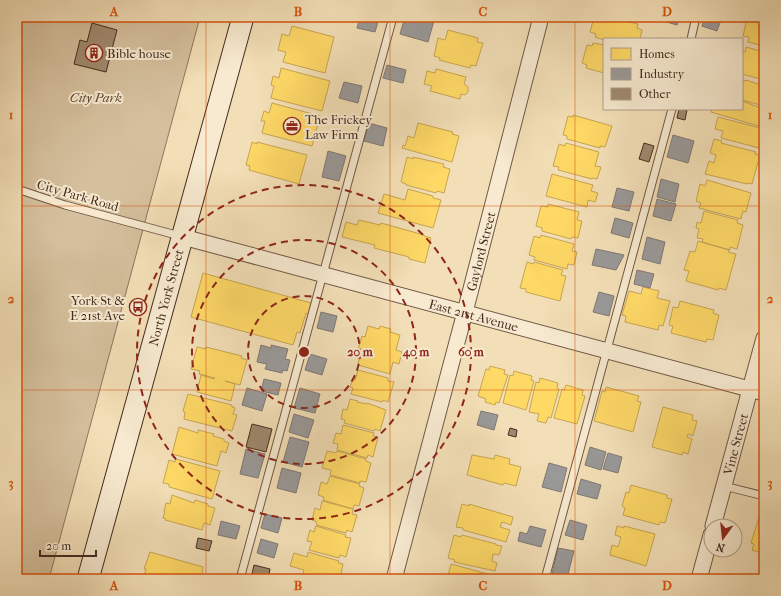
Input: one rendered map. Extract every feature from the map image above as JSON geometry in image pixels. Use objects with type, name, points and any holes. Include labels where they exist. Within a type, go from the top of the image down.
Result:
[{"type":"main road","name":"North York Street","points":[[88,579],[243,17]]},
{"type":"street","name":"Gaylord Street","points":[[394,579],[542,17]]},
{"type":"street","name":"East 21st Avenue","points":[[183,236],[757,391]]},
{"type":"street","name":"Vine Street","points":[[715,518],[724,486],[757,391],[764,338]]},
{"type":"street","points":[[704,578],[707,558]]},
{"type":"lane","points":[[240,579],[393,17]]},
{"type":"lane","points":[[690,38],[696,17]]},
{"type":"lane","points":[[545,579],[672,110]]},
{"type":"lane","name":"City Park Road","points":[[17,189],[65,205],[183,236]]},
{"type":"lane","points":[[724,486],[764,496]]},
{"type":"green space","name":"City Park","points":[[17,17],[200,17],[49,579],[17,579]]},
{"type":"building: Homes","points":[[594,17],[621,17],[629,19],[629,22],[638,24],[637,28],[642,30],[640,38],[603,38],[603,40],[595,37],[596,34],[590,32]]},
{"type":"building: Homes","points":[[754,17],[764,19],[764,46],[748,42],[749,37],[743,36],[747,19],[754,21]]},
{"type":"building: Homes","points":[[292,26],[334,37],[325,73],[283,62],[286,52],[278,50],[282,34],[289,36]]},
{"type":"building: Homes","points":[[448,30],[478,38],[477,42],[483,43],[476,66],[471,65],[470,68],[439,60],[440,58],[434,56],[438,38],[445,40]]},
{"type":"building: Homes","points":[[593,43],[603,45],[603,73],[586,68],[587,65],[582,63],[587,45],[592,46]]},
{"type":"building: Homes","points":[[746,47],[764,52],[764,80],[743,74],[743,51],[745,52]]},
{"type":"building: Homes","points":[[281,68],[330,81],[322,111],[271,98],[274,86],[271,85],[273,76],[279,78]]},
{"type":"building: Homes","points":[[436,69],[466,77],[464,84],[468,87],[468,92],[465,95],[461,94],[460,99],[430,91],[432,86],[424,84],[427,71],[435,73]]},
{"type":"building: Homes","points":[[743,80],[764,86],[764,106],[743,100]]},
{"type":"building: Homes","points":[[743,101],[764,109],[764,121],[762,127],[711,112],[712,110],[743,110]]},
{"type":"building: Homes","points":[[272,103],[320,116],[312,146],[262,133],[265,121],[261,121],[264,111],[269,113]]},
{"type":"building: Homes","points":[[573,115],[612,126],[605,147],[600,146],[600,148],[567,139],[567,136],[563,135],[568,116],[573,117]]},
{"type":"building: Homes","points":[[718,117],[764,129],[763,149],[721,138],[723,131],[715,129]]},
{"type":"building: Homes","points":[[418,123],[453,132],[452,134],[459,136],[452,162],[402,148],[403,145],[405,146],[408,136],[414,138]]},
{"type":"building: Homes","points":[[714,139],[722,141],[721,143],[756,152],[755,154],[760,155],[752,184],[705,174],[709,161],[714,163],[716,155],[710,153]]},
{"type":"building: Homes","points":[[252,142],[307,155],[299,184],[249,170],[250,166],[246,165]]},
{"type":"building: Homes","points":[[566,143],[599,152],[595,166],[601,167],[597,179],[558,170],[559,167],[553,166],[559,144],[565,146]]},
{"type":"building: Homes","points":[[407,157],[444,164],[443,167],[450,169],[444,193],[437,191],[436,193],[406,185],[401,182]]},
{"type":"building: Homes","points":[[552,174],[593,185],[591,191],[598,193],[595,202],[588,200],[587,207],[546,196]]},
{"type":"building: Homes","points":[[707,180],[751,193],[746,212],[743,211],[741,219],[699,208],[701,203],[696,201],[700,184],[705,186]]},
{"type":"building: Homes","points":[[408,189],[433,196],[433,198],[441,200],[433,228],[378,213],[384,194],[405,200]]},
{"type":"building: Homes","points":[[548,204],[579,212],[577,220],[582,221],[578,238],[572,237],[571,239],[542,231],[542,228],[536,226],[541,206],[548,207]]},
{"type":"building: Homes","points":[[704,211],[738,220],[737,223],[743,225],[737,249],[730,247],[730,250],[702,242],[703,239],[697,238],[699,229],[696,228],[697,222],[701,223]]},
{"type":"building: Homes","points":[[359,220],[380,225],[381,223],[431,238],[425,263],[409,259],[409,257],[374,248],[375,245],[342,237],[346,222],[357,225]]},
{"type":"building: Homes","points":[[541,235],[574,244],[572,251],[577,252],[574,265],[568,264],[567,269],[534,260],[535,257],[529,255],[534,236],[540,238]]},
{"type":"building: Homes","points":[[698,241],[729,250],[728,252],[736,254],[726,290],[719,288],[718,290],[686,281],[689,271],[684,270],[690,251],[695,252]]},
{"type":"building: Homes","points":[[527,262],[533,264],[534,262],[563,270],[561,275],[566,276],[560,301],[526,292],[526,289],[520,288]]},
{"type":"building: Homes","points":[[203,273],[311,303],[308,314],[306,313],[300,333],[297,332],[293,345],[191,317]]},
{"type":"building: Homes","points":[[643,287],[659,291],[657,298],[670,301],[663,326],[659,325],[658,330],[625,322],[626,316],[622,315],[629,291],[641,294]]},
{"type":"building: Homes","points":[[680,301],[714,310],[713,313],[719,315],[713,340],[707,339],[706,342],[671,333],[673,326],[669,325],[673,307],[678,308]]},
{"type":"building: Homes","points":[[368,326],[379,329],[380,326],[391,329],[390,332],[400,335],[396,350],[402,352],[399,364],[393,362],[390,374],[358,365],[360,354],[357,353],[362,336],[365,337]]},
{"type":"building: Homes","points":[[197,347],[206,349],[206,347],[242,356],[241,358],[247,360],[240,385],[225,381],[235,384],[231,401],[197,392],[201,375],[215,378],[199,374],[200,371],[191,369]]},
{"type":"building: Homes","points":[[490,366],[505,370],[504,374],[508,375],[499,403],[496,402],[495,405],[485,402],[486,399],[478,396],[486,369],[489,370]]},
{"type":"building: Homes","points":[[358,370],[388,378],[388,381],[394,382],[388,402],[383,400],[382,402],[351,394],[353,388],[350,387],[353,379],[355,380]]},
{"type":"building: Homes","points":[[514,371],[532,376],[531,380],[534,381],[526,410],[503,403],[510,375],[513,376]]},
{"type":"building: Homes","points":[[540,378],[558,383],[557,388],[559,389],[551,418],[548,417],[546,423],[537,421],[539,414],[529,412],[536,382],[539,383]]},
{"type":"building: Homes","points":[[566,385],[583,390],[582,395],[585,396],[577,424],[554,418],[562,389],[564,390]]},
{"type":"building: Homes","points":[[606,387],[639,396],[637,401],[641,402],[633,432],[594,421],[602,391],[605,392]]},
{"type":"building: Homes","points":[[188,394],[232,405],[232,407],[235,408],[233,414],[237,415],[232,431],[184,419],[185,412],[183,411]]},
{"type":"building: Homes","points":[[350,399],[386,410],[380,431],[375,429],[374,431],[344,423],[345,420],[341,419],[343,409],[347,410]]},
{"type":"building: Homes","points":[[663,407],[693,415],[692,420],[697,421],[693,436],[688,434],[687,437],[692,439],[688,454],[683,452],[682,455],[652,447]]},
{"type":"building: Homes","points":[[343,425],[374,433],[373,436],[378,437],[373,457],[368,455],[367,458],[337,450],[338,444],[333,443],[336,433],[341,434]]},
{"type":"building: Homes","points":[[179,427],[198,433],[198,430],[214,434],[213,436],[224,439],[224,441],[229,443],[226,453],[221,451],[217,466],[172,454]]},
{"type":"building: Homes","points":[[327,451],[336,453],[337,451],[366,459],[366,461],[371,463],[366,482],[360,481],[360,483],[330,475],[331,470],[322,468]]},
{"type":"building: Homes","points":[[472,455],[494,459],[495,455],[510,459],[509,464],[521,467],[516,486],[504,483],[503,485],[467,475]]},
{"type":"building: Homes","points":[[176,459],[220,471],[212,499],[169,487],[169,484],[163,483],[169,460],[175,462]]},
{"type":"building: Homes","points":[[330,476],[360,484],[359,486],[364,488],[359,506],[354,505],[353,509],[323,500],[324,497],[318,495],[321,482],[327,484]]},
{"type":"building: Homes","points":[[631,485],[667,495],[667,498],[672,499],[665,523],[660,522],[659,525],[623,515],[625,508],[622,506],[626,492],[629,493]]},
{"type":"building: Homes","points":[[172,495],[194,503],[195,500],[215,508],[210,525],[204,523],[202,530],[165,520],[166,519],[163,518],[166,503],[170,504]]},
{"type":"building: Homes","points":[[322,501],[353,509],[352,514],[357,515],[352,532],[347,530],[346,533],[316,525],[317,522],[312,520],[315,508],[320,510]]},
{"type":"building: Homes","points":[[462,504],[469,506],[469,504],[513,517],[511,525],[502,522],[500,527],[510,530],[506,542],[456,527]]},
{"type":"building: Homes","points":[[759,517],[764,518],[764,554],[752,550],[754,544],[751,543]]},
{"type":"building: Homes","points":[[316,526],[346,535],[345,537],[351,538],[346,557],[340,555],[339,558],[309,550],[312,542],[307,541],[310,530],[314,532]]},
{"type":"building: Homes","points":[[617,526],[624,528],[624,526],[655,534],[646,566],[610,555],[612,545],[618,547],[621,537],[615,535]]},
{"type":"building: Homes","points":[[454,535],[461,537],[462,535],[502,546],[499,555],[493,554],[492,561],[497,563],[495,571],[454,562],[455,560],[448,558]]},
{"type":"building: Homes","points":[[150,552],[203,567],[201,579],[143,579],[146,569],[144,569]]},
{"type":"building: Homes","points":[[308,552],[339,561],[338,563],[343,564],[340,579],[312,579],[302,576],[304,570],[290,566],[294,553],[307,557]]},
{"type":"building: Homes","points":[[451,564],[495,576],[494,579],[447,579]]},
{"type":"building: Industry","points":[[360,17],[379,18],[375,32],[357,28]]},
{"type":"building: Industry","points":[[405,17],[435,17],[428,42],[400,34]]},
{"type":"building: Industry","points":[[661,17],[679,17],[677,25],[660,20]]},
{"type":"building: Industry","points":[[705,17],[722,17],[717,31],[702,26]]},
{"type":"building: Industry","points":[[387,65],[406,70],[403,83],[383,78]]},
{"type":"building: Industry","points":[[344,82],[362,86],[358,103],[339,98]]},
{"type":"building: Industry","points":[[369,123],[387,128],[383,146],[364,141]]},
{"type":"building: Industry","points":[[673,135],[694,141],[688,163],[667,157]]},
{"type":"building: Industry","points":[[328,151],[346,156],[339,181],[322,177]]},
{"type":"building: Industry","points":[[661,179],[679,184],[675,202],[657,197]]},
{"type":"building: Industry","points":[[617,188],[634,192],[629,211],[612,207]]},
{"type":"building: Industry","points":[[657,199],[676,204],[671,221],[653,216]]},
{"type":"building: Industry","points":[[615,218],[633,223],[629,238],[611,233]]},
{"type":"building: Industry","points":[[647,237],[665,242],[660,264],[642,259]]},
{"type":"building: Industry","points":[[596,249],[624,255],[616,270],[592,265]]},
{"type":"building: Industry","points":[[637,270],[654,274],[650,288],[634,284]]},
{"type":"building: Industry","points":[[599,292],[614,296],[609,316],[593,312]]},
{"type":"building: Industry","points":[[321,312],[337,316],[333,332],[317,328]]},
{"type":"building: Industry","points":[[261,345],[271,348],[271,345],[288,349],[285,359],[290,360],[287,371],[283,370],[282,373],[265,369],[267,364],[257,362]]},
{"type":"building: Industry","points":[[310,354],[327,359],[322,375],[305,370]]},
{"type":"building: Industry","points":[[264,379],[281,383],[278,395],[261,391]]},
{"type":"building: Industry","points":[[247,388],[267,394],[262,411],[242,405]]},
{"type":"building: Industry","points":[[300,388],[320,394],[315,413],[294,408]]},
{"type":"building: Industry","points":[[481,411],[498,415],[494,430],[477,425]]},
{"type":"building: Industry","points":[[294,414],[314,420],[308,438],[289,432]]},
{"type":"building: Industry","points":[[290,437],[309,442],[302,467],[283,462]]},
{"type":"building: Industry","points":[[590,447],[606,452],[601,470],[585,465]]},
{"type":"building: Industry","points":[[246,449],[265,454],[258,478],[240,474]]},
{"type":"building: Industry","points":[[608,453],[622,457],[618,473],[603,469]]},
{"type":"building: Industry","points":[[549,463],[567,468],[561,492],[542,487]]},
{"type":"building: Industry","points":[[282,468],[301,473],[296,493],[277,488]]},
{"type":"building: Industry","points":[[581,479],[601,485],[597,499],[577,494]]},
{"type":"building: Industry","points":[[265,514],[282,518],[278,533],[261,528]]},
{"type":"building: Industry","points":[[570,520],[587,525],[583,540],[565,535]]},
{"type":"building: Industry","points":[[221,521],[240,526],[236,539],[218,535]]},
{"type":"building: Industry","points":[[530,526],[546,530],[541,547],[518,541],[520,532],[527,534]]},
{"type":"building: Industry","points":[[261,539],[278,544],[274,558],[257,553]]},
{"type":"building: Industry","points":[[558,548],[574,551],[567,578],[552,574]]},
{"type":"building: Other","name":"Bible house","points":[[92,23],[117,30],[106,72],[74,64],[80,40],[87,42]]},
{"type":"building: Other","points":[[679,110],[687,110],[685,120],[677,118]]},
{"type":"building: Other","points":[[644,143],[654,146],[649,162],[639,159]]},
{"type":"building: Other","points":[[252,424],[272,429],[266,452],[246,447]]},
{"type":"building: Other","points":[[510,428],[517,430],[516,437],[508,435]]},
{"type":"building: Other","points":[[198,538],[212,541],[209,551],[196,548]]},
{"type":"building: Other","points":[[254,565],[270,569],[268,579],[252,574]]},
{"type":"place","name":"Bible house","points":[[94,53]]},
{"type":"place","name":"The Frickey Law Firm","points":[[292,126]]},
{"type":"place","name":"York St & E 21st Ave","points":[[138,307]]}]
